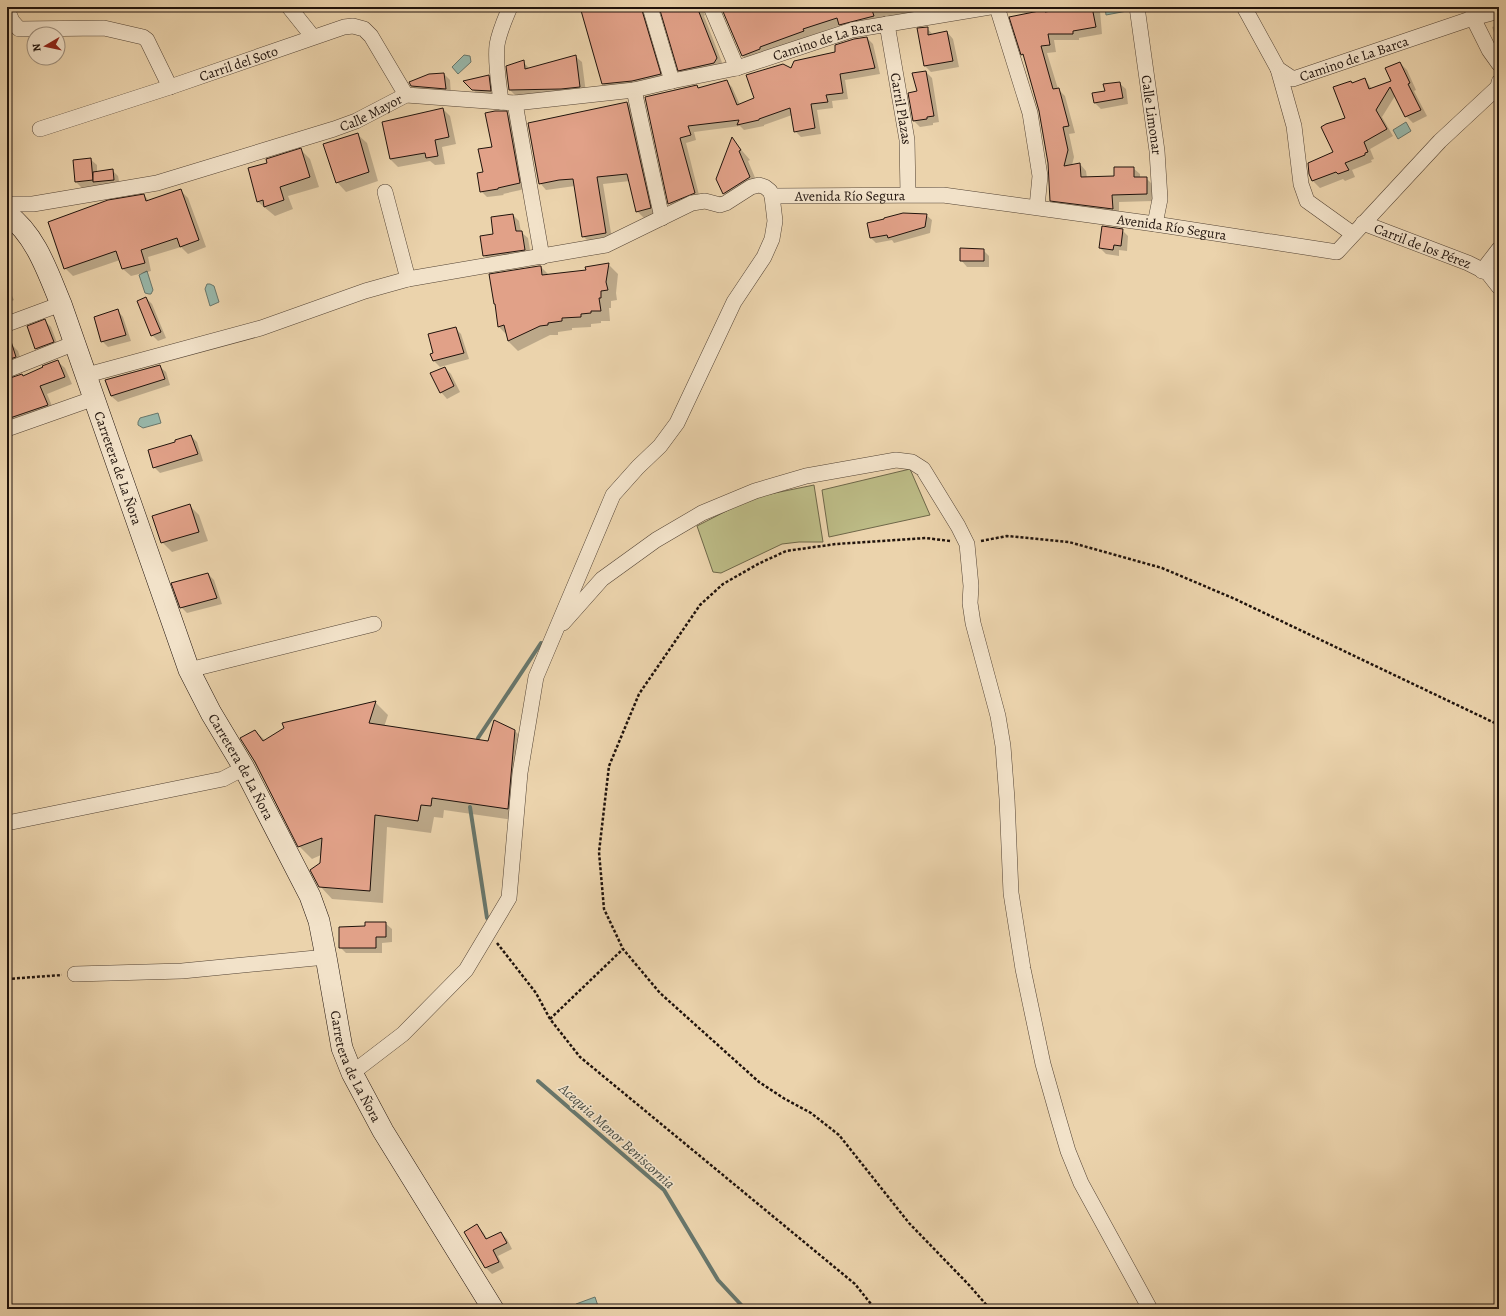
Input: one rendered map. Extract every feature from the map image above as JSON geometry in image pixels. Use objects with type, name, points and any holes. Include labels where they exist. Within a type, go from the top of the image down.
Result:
[{"type":"main road","name":"Carretera de La Ñora","points":[[7,214],[16,222],[34,245],[41,257],[61,304],[189,670],[211,712],[244,768],[310,896],[319,921],[339,1034],[346,1060],[352,1074],[383,1131],[493,1309]]},
{"type":"street","points":[[289,7],[313,37]]},
{"type":"street","points":[[510,7],[497,45],[497,59],[542,257]]},
{"type":"street","points":[[650,7],[672,81]]},
{"type":"street","points":[[711,7],[738,68]]},
{"type":"street","name":"Camino de La Barca","points":[[738,68],[852,30],[886,24],[922,13],[990,7]]},
{"type":"street","points":[[997,7],[1030,113],[1040,176],[1036,207]]},
{"type":"street","name":"Calle Limonar","points":[[1136,7],[1157,151],[1160,199],[1155,224]]},
{"type":"street","name":"Camino de La Barca","points":[[1244,7],[1278,69],[1293,79],[1473,13],[1499,10]]},
{"type":"street","points":[[7,9],[12,21],[18,29],[104,28],[143,37],[147,40],[170,87]]},
{"type":"street","points":[[1473,13],[1489,50],[1499,64]]},
{"type":"street","name":"Carril Plazas","points":[[886,24],[907,140],[908,194]]},
{"type":"street","name":"Carril del Soto","points":[[40,129],[170,87],[313,37],[344,27],[353,26],[364,29],[370,36],[406,95]]},
{"type":"street","name":"Calle Mayor","points":[[7,204],[33,204],[168,181],[356,121],[406,95],[508,102],[634,90],[738,68]]},
{"type":"street","points":[[1278,69],[1294,126],[1301,184],[1307,201],[1353,234]]},
{"type":"street","name":"Avenida Río Segura","points":[[772,196],[908,194],[943,195],[1155,224],[1337,252],[1440,141],[1498,87],[1499,82]]},
{"type":"street","points":[[634,90],[662,218]]},
{"type":"street","points":[[87,375],[261,328],[365,291],[408,279],[606,245],[698,201],[705,201],[720,205],[726,203],[751,186],[759,185],[770,191],[772,196],[775,221],[772,239],[764,257],[734,302],[677,424],[660,446],[613,494],[536,677],[520,773],[508,898],[466,970],[403,1034],[352,1074]]},
{"type":"street","points":[[385,192],[408,279]]},
{"type":"street","points":[[33,204],[28,209],[26,216],[27,225],[34,245]]},
{"type":"street","name":"Carril de los Pérez","points":[[1363,223],[1468,263],[1488,273],[1499,287]]},
{"type":"street","points":[[1482,271],[1499,249]]},
{"type":"street","points":[[7,324],[61,304]]},
{"type":"street","points":[[7,370],[75,343]]},
{"type":"street","points":[[7,430],[95,398]]},
{"type":"street","points":[[554,633],[602,578],[656,540],[702,513],[756,491],[806,476],[896,460],[912,462],[922,470],[958,526],[967,544],[970,603],[973,623],[998,716],[1003,746],[1011,893],[1023,968],[1044,1064],[1068,1151],[1081,1183],[1150,1309]]},
{"type":"street","points":[[189,670],[374,624]]},
{"type":"street","points":[[7,823],[223,779],[244,768]]},
{"type":"street","points":[[75,974],[182,971],[326,957]]},
{"type":"path","points":[[990,1309],[969,1285],[908,1224],[839,1135],[811,1113],[785,1099],[759,1082],[660,992],[623,949],[604,909],[600,852],[609,766],[639,694],[700,605],[722,584],[758,564],[786,551],[836,544],[926,538],[967,544],[1007,536],[1069,542],[1162,568],[1235,599],[1499,725]]},
{"type":"path","points":[[489,932],[536,993],[550,1019],[580,1057],[855,1284],[875,1309]]},
{"type":"path","points":[[550,1019],[623,949]]},
{"type":"path","points":[[7,979],[75,974]]},
{"type":"shaded area","points":[[1105,7],[1126,7],[1127,11],[1106,15]]},
{"type":"shaded area","points":[[464,55],[470,56],[471,62],[458,74],[452,67]]},
{"type":"shaded area","points":[[1406,122],[1411,131],[1398,139],[1393,130]]},
{"type":"shaded area","points":[[147,271],[153,290],[151,294],[145,293],[139,275]]},
{"type":"shaded area","points":[[207,284],[214,286],[219,302],[210,306],[205,289]]},
{"type":"shaded area","points":[[158,413],[161,423],[143,428],[138,425],[140,418]]},
{"type":"shaded area","points":[[910,469],[930,515],[829,537],[822,490]]},
{"type":"shaded area","points":[[814,485],[823,542],[782,544],[721,573],[713,572],[697,526],[738,505],[765,495]]},
{"type":"shaded area","points":[[595,1297],[598,1306],[590,1309],[574,1308],[576,1304]]},
{"type":"building","points":[[580,7],[641,7],[661,74],[632,81],[602,84]]},
{"type":"building","points":[[659,7],[697,7],[717,58],[714,63],[678,71]]},
{"type":"building","points":[[721,7],[871,7],[874,16],[839,25],[837,18],[803,29],[804,31],[760,47],[760,49],[742,56]]},
{"type":"building","points":[[914,7],[928,7],[928,8],[914,10]]},
{"type":"building","points":[[1070,7],[1092,7],[1096,27],[1073,31],[1073,34],[1048,34],[1050,45],[1041,46],[1053,89],[1059,88],[1069,126],[1063,127],[1068,150],[1064,166],[1080,163],[1081,177],[1114,176],[1114,167],[1134,167],[1134,177],[1147,177],[1147,194],[1112,195],[1113,209],[1050,201],[1048,163],[1039,111],[1023,54],[1021,55],[1009,17],[1044,10],[1045,12]]},
{"type":"building","points":[[928,27],[928,35],[947,31],[953,61],[924,66],[917,28]]},
{"type":"building","points":[[867,37],[875,68],[840,74],[843,93],[826,95],[828,102],[811,104],[815,128],[794,132],[790,108],[759,120],[737,125],[739,120],[688,126],[691,135],[680,138],[695,193],[668,204],[645,97],[697,85],[698,88],[727,80],[737,105],[754,98],[746,75],[783,64],[791,68],[794,61],[835,52],[835,45],[854,39]]},
{"type":"building","points":[[576,55],[580,87],[509,90],[506,66],[524,60],[525,69]]},
{"type":"building","points":[[1400,62],[1410,83],[1408,84],[1421,110],[1405,117],[1390,87],[1376,110],[1387,129],[1364,142],[1368,152],[1365,153],[1365,155],[1345,163],[1349,170],[1338,174],[1336,172],[1312,181],[1309,174],[1308,163],[1333,152],[1321,127],[1345,118],[1333,87],[1351,81],[1352,83],[1365,78],[1369,89],[1391,81],[1385,68]]},
{"type":"building","points":[[926,71],[934,116],[927,117],[927,119],[913,121],[908,93],[917,91],[912,73]]},
{"type":"building","points":[[444,73],[446,89],[411,86],[409,82],[429,74]]},
{"type":"building","points":[[489,75],[491,91],[472,90],[463,81]]},
{"type":"building","points":[[1120,82],[1123,98],[1094,103],[1092,93],[1105,91],[1103,84]]},
{"type":"building","points":[[627,102],[651,208],[636,212],[627,174],[597,177],[606,233],[582,237],[573,179],[539,184],[528,123]]},
{"type":"building","points":[[443,108],[449,137],[435,140],[438,156],[426,158],[425,153],[390,159],[382,122]]},
{"type":"building","points":[[507,111],[520,183],[480,192],[477,173],[483,172],[478,149],[492,147],[485,113]]},
{"type":"building","points":[[358,133],[369,172],[336,183],[323,144]]},
{"type":"building","points":[[732,137],[741,150],[739,151],[750,177],[723,194],[716,179]]},
{"type":"building","points":[[301,148],[310,177],[280,187],[284,200],[264,207],[263,200],[257,202],[248,168],[267,163],[266,159]]},
{"type":"building","points":[[91,158],[93,180],[75,182],[73,160]]},
{"type":"building","points":[[113,169],[114,180],[93,182],[93,172]]},
{"type":"building","points":[[181,189],[199,240],[180,247],[177,238],[141,250],[145,263],[122,269],[116,251],[64,269],[48,222],[108,200],[144,194],[146,201]]},
{"type":"building","points":[[903,213],[927,214],[925,227],[888,238],[887,235],[870,238],[867,223]]},
{"type":"building","points":[[513,214],[516,231],[522,231],[525,250],[483,256],[480,236],[493,234],[491,217]]},
{"type":"building","points":[[1102,226],[1123,229],[1121,246],[1114,245],[1113,250],[1099,248]]},
{"type":"building","points":[[960,248],[984,249],[984,261],[960,261]]},
{"type":"building","points":[[609,263],[606,282],[608,290],[601,291],[601,298],[599,298],[601,311],[591,311],[591,313],[581,314],[581,317],[562,318],[562,321],[548,323],[548,325],[540,326],[508,341],[504,325],[498,327],[489,274],[541,266],[542,275],[586,270],[585,267]]},
{"type":"building","points":[[146,297],[161,332],[151,336],[137,301]]},
{"type":"building","points":[[118,309],[126,335],[101,342],[94,317]]},
{"type":"building","points":[[45,319],[54,342],[35,349],[27,326]]},
{"type":"building","points":[[456,327],[464,353],[433,361],[430,354],[433,353],[428,334]]},
{"type":"building","points":[[7,335],[9,335],[16,357],[7,360]]},
{"type":"building","points":[[58,360],[65,377],[40,386],[48,405],[7,419],[7,379],[22,374],[23,376]]},
{"type":"building","points":[[160,365],[165,379],[111,396],[105,380]]},
{"type":"building","points":[[445,367],[454,386],[440,393],[430,373]]},
{"type":"building","points":[[191,435],[198,454],[153,468],[148,450],[175,442],[175,440]]},
{"type":"building","points":[[190,504],[199,532],[161,543],[152,516]]},
{"type":"building","points":[[208,573],[217,598],[180,608],[171,583]]},
{"type":"building","points":[[376,701],[369,723],[488,741],[494,720],[515,730],[508,809],[432,798],[431,806],[421,805],[418,821],[375,815],[370,891],[319,887],[310,870],[320,863],[322,838],[298,847],[255,762],[240,738],[255,730],[263,741],[284,728],[282,723]]},
{"type":"building","points":[[365,922],[386,922],[386,937],[376,937],[376,948],[339,948],[339,927],[365,926]]},
{"type":"building","points":[[477,1224],[486,1239],[501,1232],[507,1243],[493,1250],[499,1262],[485,1268],[464,1232]]},
{"type":"waterway","name":"Acequia Menor Beniscornia","points":[[478,738],[541,643]]},
{"type":"waterway","name":"Acequia Menor Beniscornia","points":[[470,807],[487,918]]},
{"type":"waterway","name":"Acequia Menor Beniscornia","points":[[538,1081],[664,1190],[718,1280],[745,1309]]}]
